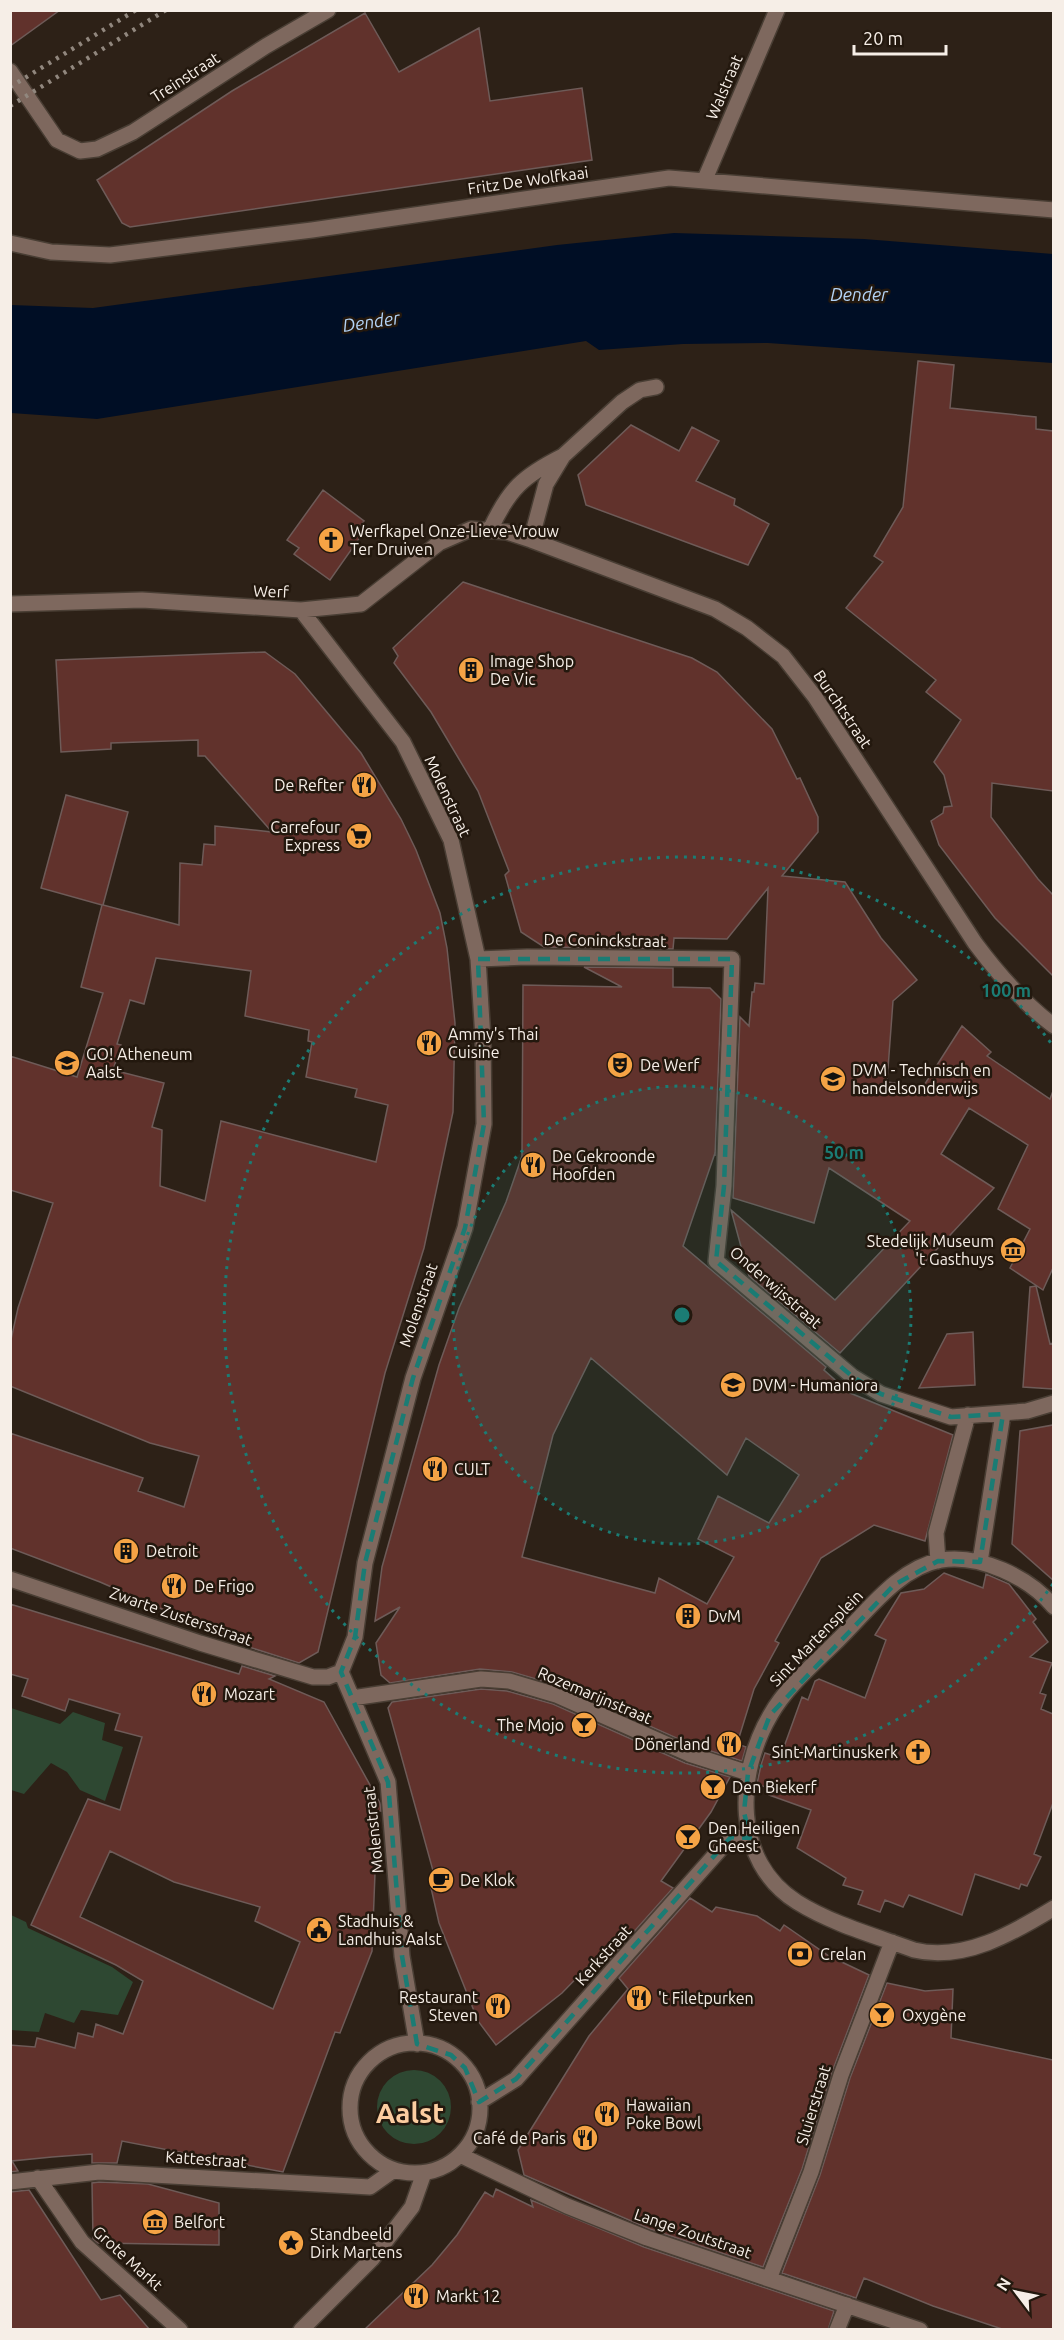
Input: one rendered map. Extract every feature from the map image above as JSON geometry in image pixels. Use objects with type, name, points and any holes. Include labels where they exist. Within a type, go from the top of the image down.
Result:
[{"type":"street","name":"Treinstraat","points":[[10,71],[57,140],[80,151],[108,145],[328,10]]},
{"type":"street","name":"Walstraat","points":[[705,179],[777,10]]},
{"type":"street","name":"Fritz De Wolfkaai","points":[[10,243],[61,253],[110,255],[312,230],[669,178],[705,179],[1053,210]]},
{"type":"street","points":[[490,530],[504,502],[533,472],[563,456],[622,402],[640,390],[656,387]]},
{"type":"street","points":[[531,540],[546,483],[563,456]]},
{"type":"street","name":"Werf","points":[[10,604],[142,600],[301,610],[361,604],[439,543],[471,529],[507,532]]},
{"type":"street","name":"Burchtstraat","points":[[507,532],[715,609],[747,628],[783,656],[815,697],[975,943],[999,975],[1053,1026]]},
{"type":"street","name":"Molenstraat","points":[[301,610],[403,742],[452,840],[478,959],[484,1124],[465,1228],[443,1285],[413,1378],[365,1563],[356,1637],[341,1672],[388,1782],[402,1956],[417,2044]]},
{"type":"street","name":"De Coninckstraat","points":[[478,959],[526,957],[732,959]]},
{"type":"street","name":"Onderwijsstraat","points":[[732,959],[724,1186],[716,1261],[853,1377],[881,1394],[951,1417],[1027,1411],[1053,1403]]},
{"type":"street","points":[[980,1562],[1003,1414]]},
{"type":"street","points":[[938,1561],[936,1533],[968,1415]]},
{"type":"street","name":"Sint Martensplein","points":[[1053,1607],[1025,1581],[980,1562],[960,1558],[938,1561],[917,1569],[894,1585],[789,1690],[770,1715],[747,1773],[744,1812],[750,1838],[765,1869],[794,1900],[812,1910],[892,1942],[930,1954],[1003,1939],[1053,1908]]},
{"type":"street","name":"Zwarte Zustersstraat","points":[[10,1579],[200,1643],[313,1677],[328,1677],[341,1672]]},
{"type":"street","name":"Rozemarijnstraat","points":[[352,1698],[481,1679],[509,1681],[556,1695],[689,1754],[747,1773]]},
{"type":"street","name":"Kerkstraat","points":[[479,2102],[516,2079],[731,1837],[750,1838]]},
{"type":"street","name":"Sluierstraat","points":[[770,2279],[811,2172],[841,2075],[892,1942]]},
{"type":"street","points":[[417,2044],[435,2046],[451,2055],[465,2068],[474,2084],[479,2102],[478,2121],[472,2140],[459,2155],[443,2167],[424,2173],[394,2170],[368,2154],[353,2131],[349,2110],[352,2089],[362,2070],[376,2055],[396,2046],[417,2044]]},
{"type":"street","name":"Lange Zoutstraat","points":[[459,2155],[567,2206],[627,2230],[920,2330]]},
{"type":"street","name":"Kattestraat","points":[[10,2182],[99,2172],[370,2187],[394,2170]]},
{"type":"street","points":[[301,2330],[379,2250],[412,2207],[424,2173]]},
{"type":"street","name":"Grote Markt","points":[[38,2178],[82,2242],[180,2330]]},
{"type":"street","points":[[837,2330],[847,2305]]},
{"type":"highlighted area","points":[[478,959],[732,959],[724,1186],[716,1261],[853,1377],[881,1394],[951,1417],[1003,1414],[980,1562],[938,1561],[894,1585],[770,1715],[748,1773],[744,1812],[750,1838],[731,1837],[516,2079],[479,2102],[465,2068],[451,2055],[417,2044],[402,1956],[388,1782],[341,1672],[355,1637],[365,1563],[413,1378],[465,1228],[484,1124]]},
{"type":"green space","points":[[11,1708],[60,1724],[73,1712],[105,1723],[102,1740],[123,1747],[105,1801],[80,1790],[67,1772],[51,1763],[24,1794],[11,1790]]},
{"type":"green space","points":[[11,1915],[26,1922],[28,1928],[112,1967],[133,1982],[118,2015],[81,2010],[74,2023],[45,2013],[39,2032],[11,2030]]},
{"type":"green space","points":[[414,2070],[428,2073],[440,2081],[448,2093],[451,2107],[448,2121],[440,2133],[428,2141],[414,2144],[400,2141],[388,2133],[380,2121],[377,2107],[380,2093],[388,2081],[400,2073]]},
{"type":"water","name":"Dender","points":[[674,233],[864,239],[1053,254],[1053,363],[768,343],[683,344],[599,350],[586,341],[97,419],[11,413],[11,305],[93,308],[557,245]]},
{"type":"building","points":[[10,10],[60,10],[10,46]]},
{"type":"building","points":[[365,13],[399,72],[479,28],[490,101],[582,88],[592,160],[130,227],[122,223],[97,180],[232,91]]},
{"type":"building","points":[[918,361],[954,365],[950,408],[1036,417],[1036,429],[1053,431],[1053,791],[992,783],[991,817],[1053,895],[1053,976],[995,918],[939,845],[931,821],[943,813],[944,807],[952,806],[944,775],[934,762],[961,720],[926,692],[936,680],[846,608],[883,562],[874,556],[903,507]]},
{"type":"building","points":[[631,425],[679,451],[692,427],[719,441],[696,481],[735,499],[734,505],[769,524],[748,565],[586,505],[578,475]]},
{"type":"building","name":"Werfkapel Onze-Lieve-Vrouw Ter Druiven","points":[[323,490],[364,521],[358,529],[363,533],[330,580],[294,554],[299,548],[287,540]]},
{"type":"building","points":[[463,582],[692,658],[717,672],[772,729],[797,779],[800,778],[818,817],[818,832],[782,876],[845,882],[881,938],[917,980],[893,1001],[887,1082],[923,1087],[962,1026],[991,1052],[987,1056],[1050,1099],[1053,1091],[1053,1268],[1043,1290],[1010,1268],[1030,1229],[998,1209],[1028,1145],[969,1108],[941,1154],[994,1188],[840,1353],[749,1276],[731,1210],[835,1300],[910,1221],[829,1168],[814,1223],[733,1198],[740,1017],[749,1026],[755,983],[764,984],[768,888],[727,939],[674,938],[673,949],[544,947],[521,932],[505,875],[509,871],[478,791],[431,712],[394,663],[398,656],[393,648]]},
{"type":"building","points":[[265,652],[295,674],[361,753],[401,819],[416,850],[440,913],[447,948],[455,1023],[453,1112],[424,1248],[385,1373],[318,1652],[299,1663],[249,1647],[100,1582],[10,1548],[10,1433],[143,1478],[138,1491],[184,1507],[199,1456],[150,1443],[10,1386],[10,1344],[18,1308],[53,1203],[10,1190],[10,1056],[77,1077],[103,993],[81,987],[102,905],[41,888],[66,795],[128,812],[103,905],[179,925],[180,863],[202,865],[204,844],[215,845],[215,826],[272,832],[205,756],[198,756],[198,740],[111,743],[111,749],[61,752],[56,660]],"holes":[[[156,958],[251,971],[245,1016],[309,1030],[308,1041],[312,1042],[306,1077],[357,1089],[355,1097],[388,1105],[376,1162],[221,1121],[205,1201],[160,1186],[162,1130],[152,1127],[164,1083],[113,1070],[121,1045],[117,1044],[130,1000],[144,1004]]]},
{"type":"building","points":[[584,967],[673,968],[673,987],[710,988],[721,999],[715,1156],[715,1153],[683,1246],[826,1367],[824,1370],[850,1393],[953,1435],[925,1541],[874,1525],[821,1558],[775,1641],[779,1643],[754,1689],[737,1744],[746,1747],[742,1761],[692,1745],[560,1686],[512,1672],[480,1669],[390,1683],[381,1675],[376,1643],[400,1607],[375,1621],[382,1567],[439,1365],[459,1308],[506,1202],[522,1156],[523,985],[622,987]],"holes":[[[591,1358],[727,1475],[746,1438],[799,1475],[769,1523],[718,1496],[698,1539],[734,1557],[707,1604],[659,1578],[655,1593],[522,1557],[553,1435]]]},
{"type":"building","points":[[1036,1286],[1050,1344],[1053,1343],[1053,1389],[1023,1387],[1030,1287]]},
{"type":"building","points":[[973,1332],[975,1385],[919,1388],[947,1334]]},
{"type":"building","points":[[1053,1425],[1053,1580],[1012,1544],[1020,1431]]},
{"type":"building","name":"Sint-Martinuskerk","points":[[944,1573],[983,1588],[986,1574],[1009,1584],[1036,1619],[1033,1622],[1048,1642],[1030,1657],[1052,1663],[1040,1693],[1046,1695],[1041,1709],[1053,1714],[1053,1803],[1034,1854],[1041,1857],[1027,1886],[1021,1884],[1019,1889],[975,1874],[962,1915],[909,1895],[903,1907],[885,1900],[880,1912],[858,1904],[863,1891],[843,1885],[846,1878],[797,1848],[811,1810],[769,1795],[771,1789],[757,1784],[765,1753],[780,1758],[802,1697],[808,1700],[815,1681],[819,1679],[865,1698],[886,1640],[875,1635],[901,1593],[924,1589]]},
{"type":"building","points":[[10,1604],[239,1674],[242,1666],[275,1676],[269,1679],[324,1702],[380,1803],[381,1811],[370,1811],[375,1873],[372,1951],[340,2033],[335,2032],[283,2172],[122,2141],[117,2163],[92,2163],[92,2154],[52,2157],[12,2161],[18,2171],[10,2172],[10,2045],[35,2047],[37,2038],[75,2048],[78,2033],[93,2037],[96,2024],[123,2034],[143,1981],[116,1965],[31,1925],[88,1799],[120,1810],[142,1737],[115,1730],[120,1714],[69,1699],[65,1711],[22,1696],[28,1679],[10,1674]],"holes":[[[110,1851],[174,1882],[260,1907],[255,1921],[300,1942],[273,2009],[80,1917]]]},
{"type":"building","points":[[481,1689],[507,1691],[553,1704],[685,1763],[730,1777],[711,1812],[661,1881],[673,1888],[605,1964],[598,1956],[562,1993],[496,2045],[478,2021],[439,1923],[431,1888],[437,1885],[388,1708],[392,1702]]},
{"type":"building","points":[[690,1898],[712,1912],[716,1907],[757,1916],[780,1931],[784,1925],[829,1956],[869,1975],[832,2072],[802,2169],[763,2267],[650,2229],[524,2175],[518,2150],[589,2036],[628,1989],[619,1978]]},
{"type":"building","points":[[887,1983],[925,1991],[953,1989],[951,2038],[1053,2060],[1053,2330],[1005,2330],[933,2306],[864,2278],[856,2298],[782,2273],[820,2175],[850,2078]]},
{"type":"building","name":"Belfort","points":[[92,2183],[148,2184],[219,2203],[219,2245],[98,2243],[93,2239]]},
{"type":"building","points":[[496,2189],[533,2207],[531,2200],[644,2247],[834,2311],[828,2330],[364,2330],[432,2265],[457,2235],[485,2192],[493,2197]]},
{"type":"building","points":[[29,2190],[101,2300],[120,2295],[150,2330],[10,2330],[10,2192]]},
{"type":"railway","points":[[10,87],[136,10]]},
{"type":"railway","points":[[10,106],[166,10]]},
{"type":"place","name":"Werfkapel Onze-Lieve-Vrouw Ter Druiven","points":[[331,540]]},
{"type":"place","name":"Image Shop De Vic","points":[[471,670]]},
{"type":"place","name":"De Refter","points":[[364,785]]},
{"type":"place","name":"Carrefour Express","points":[[359,836]]},
{"type":"place","name":"Ammy's Thai Cuisine","points":[[429,1043]]},
{"type":"place","name":"GO! Atheneum Aalst","points":[[67,1063]]},
{"type":"place","name":"De Werf","points":[[620,1065]]},
{"type":"place","name":"DVM - Technisch en handelsonderwijs","points":[[833,1079]]},
{"type":"place","name":"De Gekroonde Hoofden","points":[[533,1165]]},
{"type":"place","name":"Stedelijk Museum 't Gasthuys","points":[[1013,1250]]},
{"type":"place","name":"DVM - Humaniora","points":[[733,1385]]},
{"type":"place","name":"CULT","points":[[435,1469]]},
{"type":"place","name":"Detroit","points":[[126,1551]]},
{"type":"place","name":"De Frigo","points":[[174,1586]]},
{"type":"place","name":"DvM","points":[[688,1616]]},
{"type":"place","name":"Mozart","points":[[204,1694]]},
{"type":"place","name":"The Mojo","points":[[584,1725]]},
{"type":"place","name":"Dönerland","points":[[729,1744]]},
{"type":"place","name":"Sint-Martinuskerk","points":[[918,1752]]},
{"type":"place","name":"Den Biekerf","points":[[713,1787]]},
{"type":"place","name":"Den Heiligen Gheest","points":[[688,1837]]},
{"type":"place","name":"De Klok","points":[[441,1880]]},
{"type":"place","name":"Stadhuis & Landhuis Aalst","points":[[319,1930]]},
{"type":"place","name":"Crelan","points":[[800,1954]]},
{"type":"place","name":"'t Filetpurken","points":[[639,1998]]},
{"type":"place","name":"Restaurant Steven","points":[[498,2006]]},
{"type":"place","name":"Oxygène","points":[[882,2015]]},
{"type":"place","name":"Hawaiian Poke Bowl","points":[[607,2114]]},
{"type":"place","name":"Café de Paris","points":[[585,2138]]},
{"type":"place","name":"Belfort","points":[[155,2222]]},
{"type":"place","name":"Standbeeld Dirk Martens","points":[[291,2243]]},
{"type":"place","name":"Markt 12","points":[[416,2296]]},
{"type":"district","name":"Aalst","points":[[410,2112]]}]
